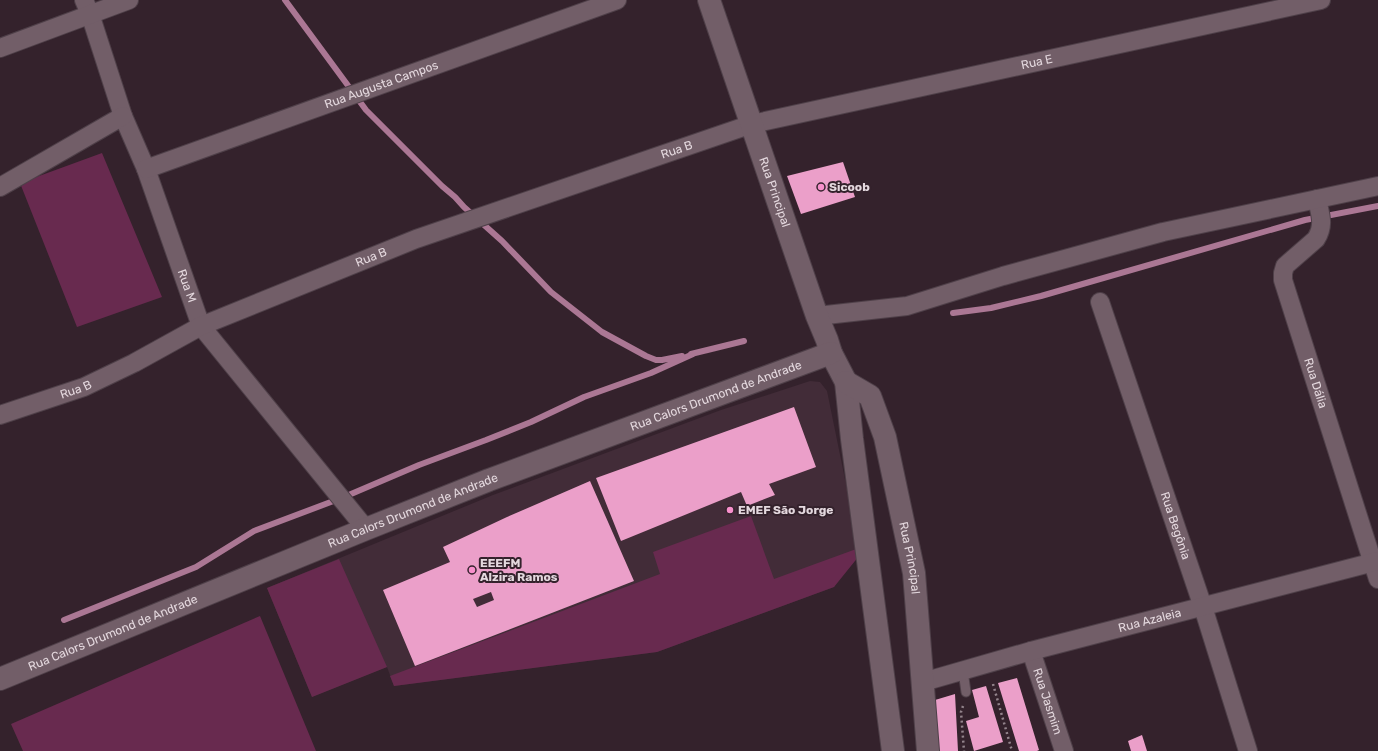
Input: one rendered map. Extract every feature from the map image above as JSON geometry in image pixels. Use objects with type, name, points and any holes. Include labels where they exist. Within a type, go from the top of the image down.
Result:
[{"type":"main road","name":"Rua Principal","points":[[709,0],[824,335],[846,382],[852,439],[893,751]]},
{"type":"main road","name":"Rua Calors Drumond de Andrade","points":[[0,679],[489,480],[824,335]]},
{"type":"main road","name":"Rua Principal","points":[[846,382],[870,396],[885,436],[914,574],[928,751]]},
{"type":"street","points":[[0,48],[87,7],[129,0]]},
{"type":"street","name":"Rua Augusta Campos","points":[[146,169],[617,0]]},
{"type":"street","name":"Rua E","points":[[752,124],[1320,0]]},
{"type":"street","name":"Rua M","points":[[87,7],[123,116],[146,169],[201,326],[366,529]]},
{"type":"street","points":[[0,187],[123,116]]},
{"type":"street","name":"Rua B","points":[[0,415],[84,387],[134,363],[201,326],[416,239],[752,124]]},
{"type":"street","points":[[824,335],[907,306],[1003,276],[1163,232],[1319,210],[1378,186]]},
{"type":"street","name":"Rua Dália","points":[[1319,210],[1320,234],[1285,266],[1283,280],[1376,568]]},
{"type":"street","name":"Rua Begônia","points":[[1100,302],[1203,607],[1248,751]]},
{"type":"street","name":"Rua Azaleia","points":[[923,682],[1031,651],[1203,607],[1376,568]]},
{"type":"street","name":"Rua Jasmim","points":[[1031,651],[1064,751]]},
{"type":"lane","points":[[963,671],[966,692]]},
{"type":"path","points":[[993,684],[1012,751]]},
{"type":"path","points":[[964,751],[962,712],[966,692]]},
{"type":"shaded area","points":[[102,153],[162,297],[77,327],[20,183]]},
{"type":"shaded area","points":[[810,381],[820,382],[827,391],[859,548],[834,587],[657,652],[394,686],[387,667],[312,697],[267,588],[493,495],[721,410]]},
{"type":"shaded area","points":[[751,516],[774,579],[859,548],[859,556],[834,587],[657,652],[394,686],[390,676],[660,574],[653,552]]},
{"type":"shaded area","points":[[339,559],[387,667],[312,697],[267,588]]},
{"type":"shaded area","points":[[260,616],[316,751],[23,751],[11,724]]},
{"type":"building","name":"Sicoob","points":[[843,162],[855,197],[801,214],[787,176]]},
{"type":"building","points":[[794,407],[816,467],[769,484],[775,495],[747,506],[741,492],[621,541],[596,478]]},
{"type":"building","points":[[590,481],[634,581],[415,666],[383,590],[450,562],[443,547]],"holes":[[[491,592],[494,600],[477,607],[473,599]]]},
{"type":"building","points":[[1017,678],[1039,750],[1037,751],[1019,751],[998,683]]},
{"type":"building","points":[[986,686],[1003,742],[974,751],[966,721],[979,717],[972,690]]},
{"type":"building","points":[[955,694],[958,751],[939,751],[935,700]]},
{"type":"building","points":[[1142,735],[1147,751],[1131,751],[1128,741]]},
{"type":"waterway","points":[[285,0],[366,110],[442,186],[502,241],[551,292],[602,332],[646,356],[656,360],[682,356]]},
{"type":"waterway","points":[[953,313],[991,308],[1041,296],[1305,220],[1378,206]]},
{"type":"waterway","points":[[691,354],[744,341]]},
{"type":"waterway","points":[[64,620],[196,567],[254,531],[344,497],[419,465],[531,422],[584,397],[651,373],[693,354]]},
{"type":"place","name":"Sicoob","points":[[821,187]]},
{"type":"place","name":"EMEF São Jorge","points":[[730,510]]},
{"type":"place","name":"EEEFM Alzira Ramos","points":[[472,570]]}]
